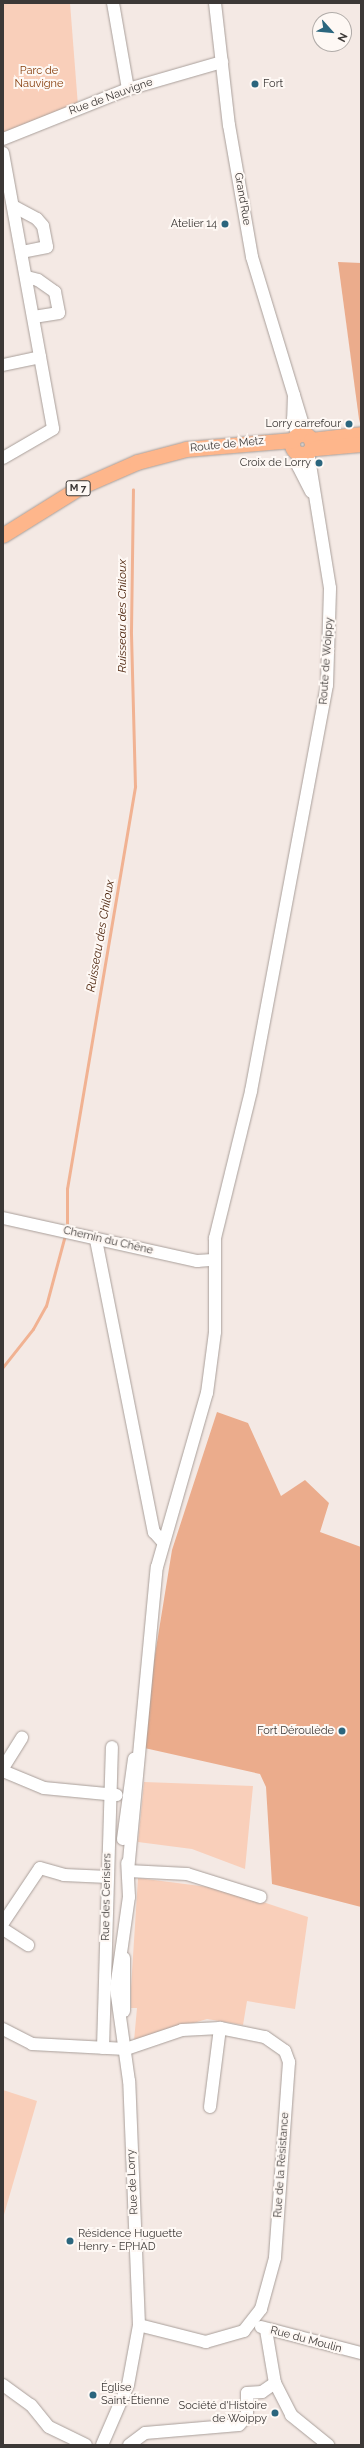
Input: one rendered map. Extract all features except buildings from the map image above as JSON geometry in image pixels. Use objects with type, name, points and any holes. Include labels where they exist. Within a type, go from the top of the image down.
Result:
[{"type":"main road","name":"Route de Metz","points":[[3,535],[80,487],[110,472],[161,457],[302,444],[361,434]]},
{"type":"main road","name":"Route de Metz","points":[[302,444],[361,444]]},
{"type":"street","points":[[113,3],[128,89]]},
{"type":"street","name":"Grand'Rue","points":[[215,3],[222,62],[252,257],[294,390],[302,444]]},
{"type":"street","name":"Rue de Nauvigne","points":[[3,139],[128,89],[222,62]]},
{"type":"street","points":[[3,153],[5,178],[13,206],[35,317],[40,358],[53,429],[3,458]]},
{"type":"street","points":[[13,206],[37,218],[44,226],[47,247],[22,252]]},
{"type":"street","points":[[27,277],[38,280],[55,292],[59,313],[35,317]]},
{"type":"street","points":[[3,365],[40,358]]},
{"type":"street","name":"Grand'Rue","points":[[294,390],[293,419],[302,444]]},
{"type":"street","name":"Route de Woippy","points":[[213,1260],[222,1204],[251,1091],[300,823],[320,728],[330,631],[330,588],[314,498],[298,466],[302,444]]},
{"type":"street","name":"Chemin du Chêne","points":[[3,1218],[96,1240],[197,1261],[213,1260]]},
{"type":"street","points":[[96,1240],[154,1532],[163,1542]]},
{"type":"street","name":"Rue de Lorry","points":[[102,2445],[128,2385],[139,2325],[124,2033],[125,1931],[130,1797],[140,1747],[157,1567],[163,1542],[189,1460],[213,1362],[213,1260]]},
{"type":"street","points":[[22,1738],[3,1769],[44,1788],[130,1797]]},
{"type":"street","name":"Rue des Cerisiers","points":[[103,2048],[109,1794],[112,1747]]},
{"type":"street","points":[[3,1923],[40,1868],[64,1875],[108,1877]]},
{"type":"street","points":[[128,1871],[189,1874],[262,1897]]},
{"type":"street","points":[[3,1929],[28,1945]]},
{"type":"street","points":[[210,2107],[220,2028]]},
{"type":"street","name":"Rue de la Résistance","points":[[126,2049],[182,2030],[220,2028],[279,2043],[289,2062],[275,2258],[267,2294],[254,2322]]},
{"type":"street","points":[[3,2029],[32,2044],[126,2049]]},
{"type":"street","points":[[139,2325],[206,2342],[244,2331],[254,2322]]},
{"type":"street","name":"Rue du Moulin","points":[[254,2322],[266,2330],[361,2354]]},
{"type":"street","points":[[266,2330],[275,2383],[290,2415],[328,2445]]},
{"type":"street","points":[[129,2445],[145,2433],[239,2425],[246,2416],[247,2393],[262,2392],[275,2383]]},
{"type":"street","points":[[3,2385],[31,2405],[50,2427],[86,2445]]},
{"type":"green space","name":"Parc de Nauvigne","points":[[3,3],[70,3],[78,106],[3,133]]},
{"type":"green space","points":[[144,1782],[253,1786],[245,1869],[192,1849],[138,1842]]},
{"type":"green space","points":[[138,1878],[224,1889],[308,1917],[295,2009],[247,2001],[243,2025],[207,2019],[134,2041],[137,2008],[131,2008],[131,1988]]},
{"type":"green space","points":[[3,2090],[37,2101],[3,2218]]},
{"type":"shaded area","points":[[338,262],[361,263],[361,427],[359,419]]},
{"type":"shaded area","points":[[217,1412],[248,1423],[281,1496],[305,1480],[329,1503],[320,1532],[361,1547],[361,1907],[272,1884],[266,1787],[260,1774],[140,1747],[172,1550]]},
{"type":"waterway","name":"Ruisseau des Chiloux","points":[[67,1228],[67,1189],[135,787],[131,631],[133,490]]},
{"type":"waterway","name":"Ruisseau des Chiloux","points":[[3,1367],[33,1329],[46,1306],[65,1235]]},
{"type":"place","name":"Fort","points":[[255,84]]},
{"type":"place","name":"Atelier 14","points":[[225,224]]},
{"type":"place","name":"Lorry carrefour","points":[[349,424]]},
{"type":"place","name":"Croix de Lorry","points":[[319,463]]},
{"type":"place","name":"Fort Déroulède","points":[[342,1731]]},
{"type":"place","name":"Résidence Huguette Henry - EPHAD","points":[[70,2241]]},
{"type":"place","name":"Église Saint-Étienne","points":[[93,2395]]},
{"type":"place","name":"Société d'Histoire de Woippy","points":[[275,2413]]}]
